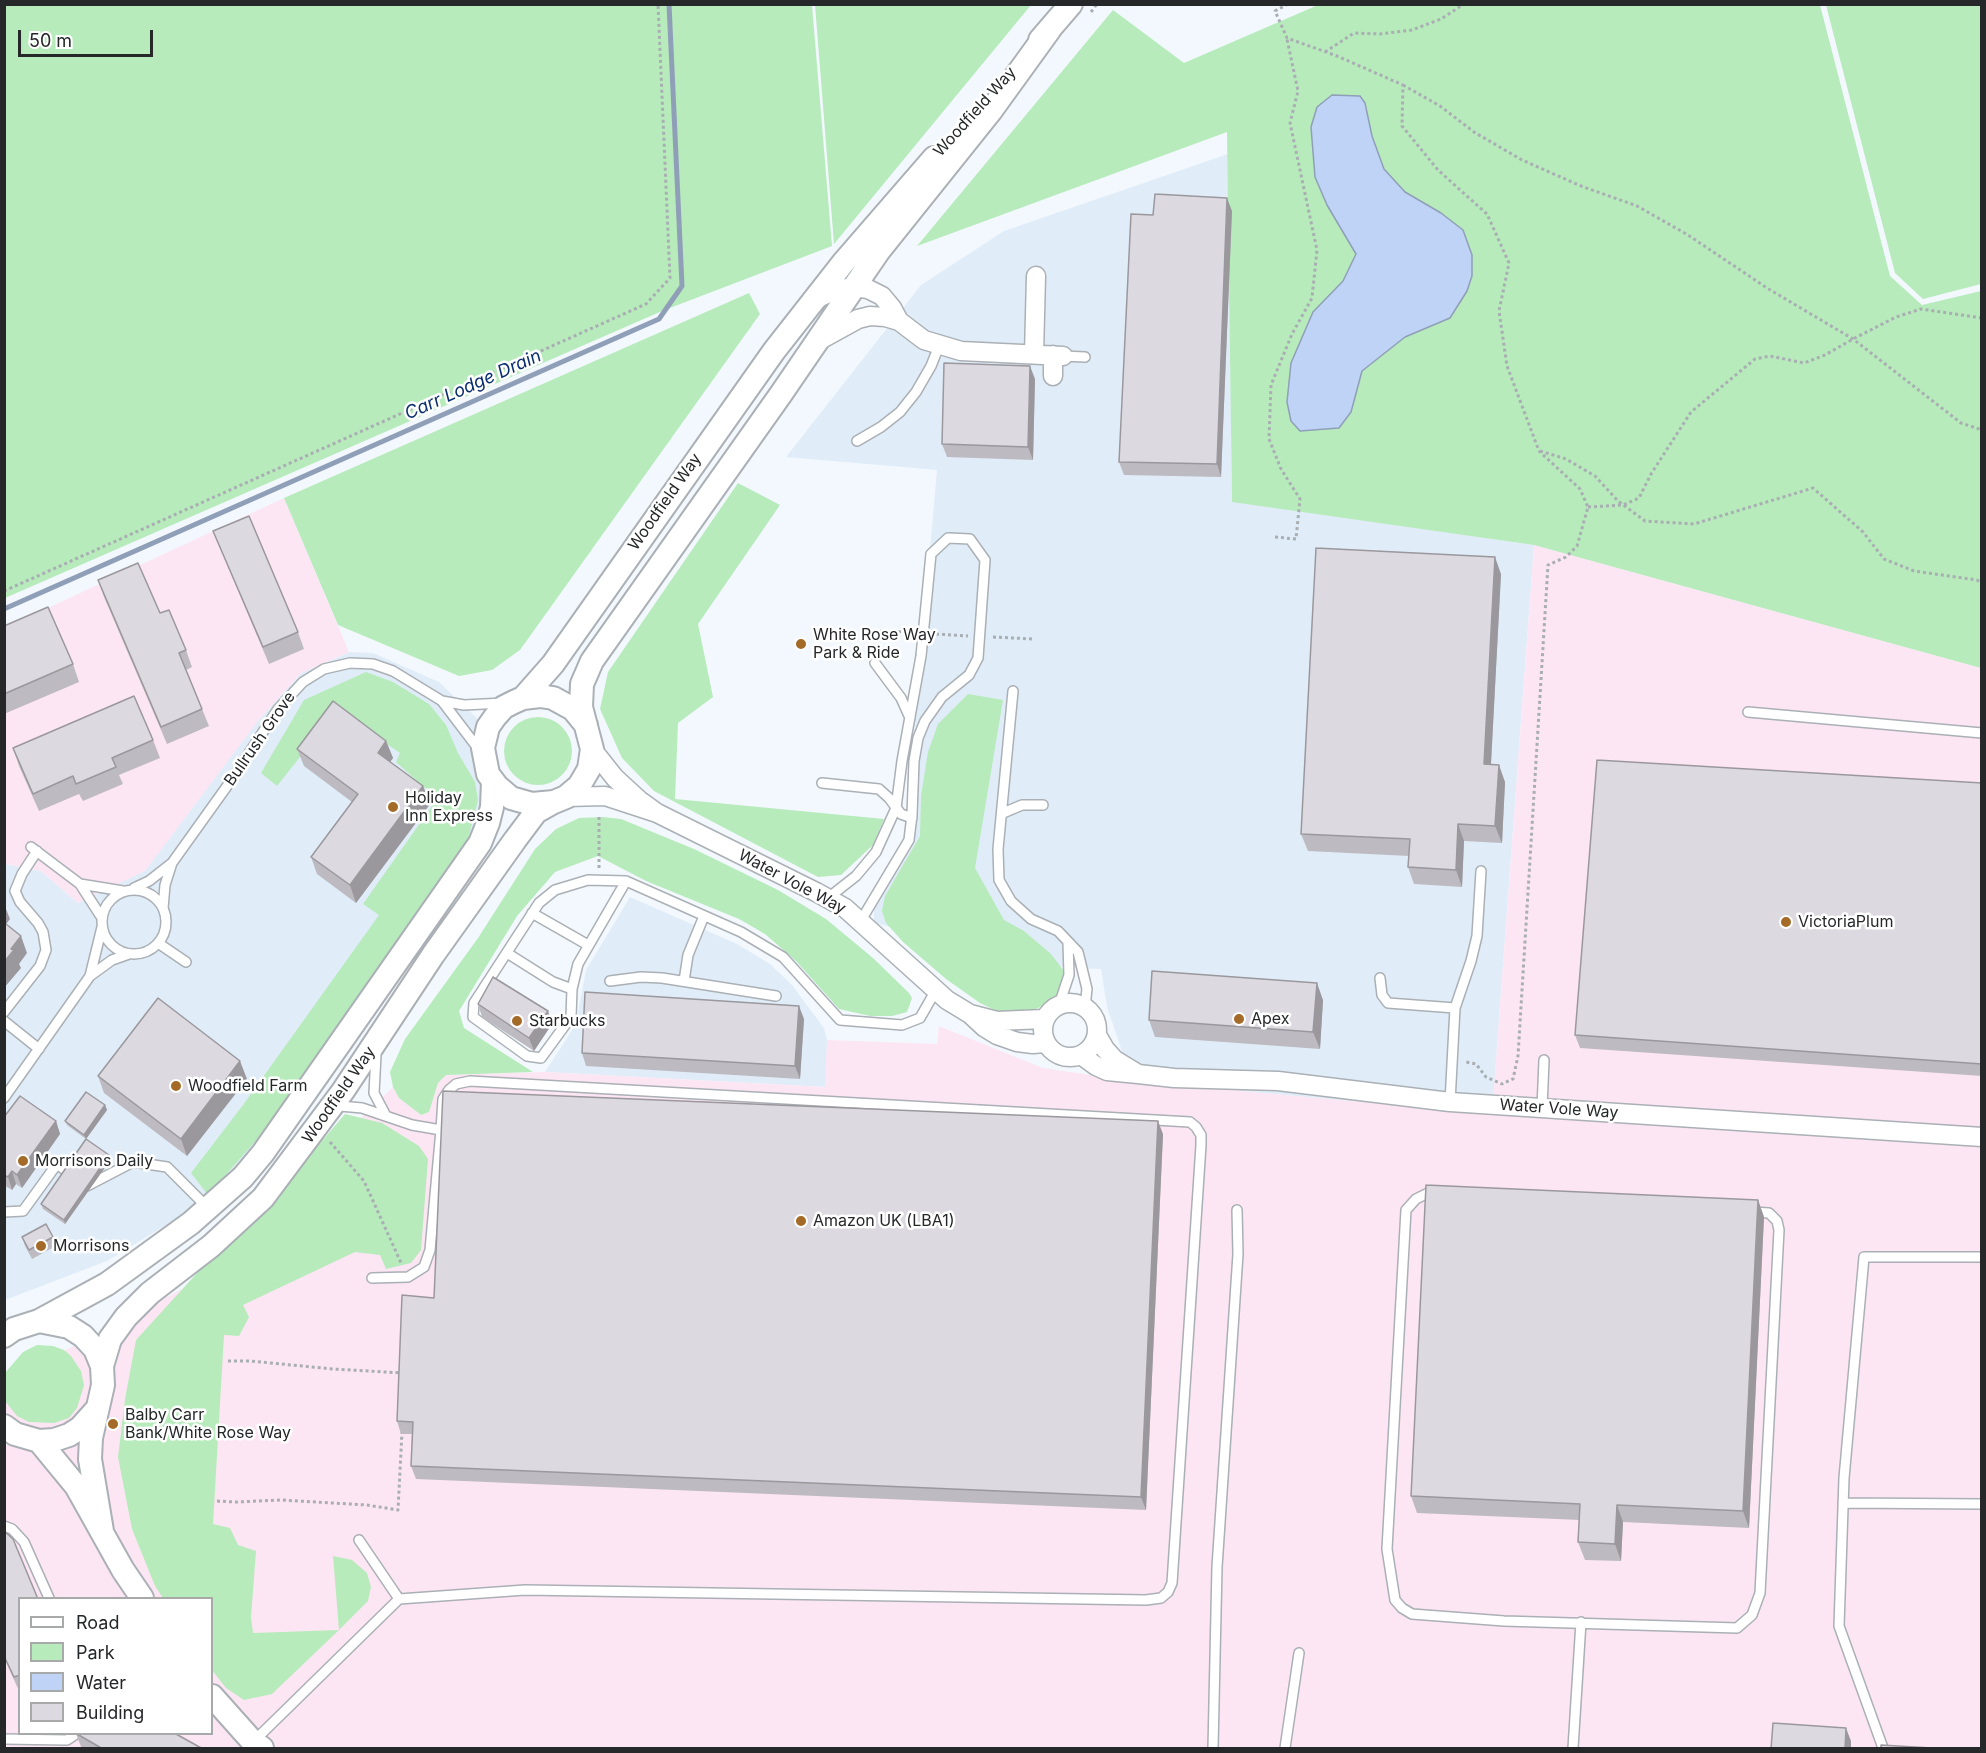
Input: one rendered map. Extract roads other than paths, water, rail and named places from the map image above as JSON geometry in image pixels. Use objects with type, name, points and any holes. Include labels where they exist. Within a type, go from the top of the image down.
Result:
[{"type":"street","name":"Woodfield Way","points":[[519,700],[553,664],[698,456],[774,351],[843,263],[1071,4]]},
{"type":"street","name":"Woodfield Way","points":[[586,725],[581,707],[582,684],[592,661],[878,252],[990,112],[1050,29]]},
{"type":"street","points":[[1036,276],[1053,376]]},
{"type":"street","name":"Woodfield Way","points":[[809,307],[819,297],[827,294],[854,287],[868,289],[882,296],[899,321],[914,334],[939,346],[969,352],[1050,355]]},
{"type":"street","name":"Woodfield Way","points":[[816,343],[858,319],[870,316],[899,321]]},
{"type":"street","points":[[540,696],[554,698],[573,709],[586,725],[592,749],[589,769],[579,786],[560,799],[532,804],[511,798],[497,786],[488,774],[483,748],[488,727],[504,707],[519,700],[540,696]]},
{"type":"street","name":"Water Vole Way","points":[[592,749],[615,778],[657,813]]},
{"type":"street","name":"Woodfield Way","points":[[8,1331],[39,1321],[107,1284],[191,1223],[243,1177],[263,1153],[480,843],[492,807],[493,781]]},
{"type":"street","name":"Water Vole Way","points":[[560,799],[605,796],[657,813],[828,898],[845,908],[947,1000],[970,1014],[984,1028],[1017,1041],[1033,1044],[1045,1043]]},
{"type":"street","name":"Woodfield Way","points":[[102,1531],[90,1459],[91,1438],[103,1385],[102,1366],[111,1339],[126,1317],[150,1293],[211,1246],[263,1198],[320,1123],[433,955],[515,840],[536,812],[560,799]]},
{"type":"street","points":[[1077,1004],[1085,1007],[1095,1020],[1097,1035],[1093,1044],[1081,1055],[1064,1057],[1050,1049],[1045,1043],[1042,1028],[1044,1019],[1059,1005],[1077,1004]]},
{"type":"street","name":"Water Vole Way","points":[[970,1014],[997,1022],[1044,1019]]},
{"type":"street","name":"Water Vole Way","points":[[1097,1035],[1115,1060],[1138,1074]]},
{"type":"street","name":"Water Vole Way","points":[[1081,1055],[1107,1071],[1174,1078],[1278,1081],[1450,1102],[1982,1137]]},
{"type":"street","points":[[39,1321],[69,1327],[83,1336],[95,1349],[102,1366]]},
{"type":"street","points":[[8,1432],[39,1441],[54,1440],[80,1428],[97,1409]]},
{"type":"street","points":[[39,1441],[76,1486],[141,1597]]},
{"type":"street","points":[[213,1697],[257,1745]]},
{"type":"lane","points":[[857,441],[881,428],[900,412],[916,392],[939,346]]},
{"type":"lane","points":[[1050,355],[1085,357]]},
{"type":"lane","points":[[828,898],[856,876],[876,852],[896,808],[923,633],[931,554],[948,538],[970,538],[985,560],[978,658],[969,675],[942,697],[925,721],[918,738],[914,761],[909,840],[860,922]]},
{"type":"lane","name":"Bullrush Grove","points":[[127,890],[149,881],[172,863],[230,782],[278,709],[289,695],[324,669],[350,663],[373,664],[393,671],[442,701],[464,705],[519,700]]},
{"type":"lane","points":[[875,663],[901,698],[910,718]]},
{"type":"lane","points":[[1013,691],[998,849],[999,880],[1011,901],[1031,919],[1059,931],[1068,942],[1074,945],[1078,952],[1087,988],[1085,1007]]},
{"type":"lane","name":"Bullrush Grove","points":[[442,701],[485,758]]},
{"type":"lane","points":[[1748,712],[1982,733]]},
{"type":"lane","points":[[822,783],[879,789],[901,814],[912,818]]},
{"type":"lane","points":[[1003,813],[1022,805],[1043,805]]},
{"type":"lane","points":[[4,1012],[40,966],[46,950],[43,932],[16,896],[15,891],[34,849],[80,884],[102,922],[108,941],[116,948],[138,954],[150,950],[158,943],[165,931],[166,920],[163,908],[153,895],[142,890],[80,884]]},
{"type":"lane","name":"Bullrush Grove","points":[[163,908],[165,885],[172,863]]},
{"type":"lane","points":[[1450,1102],[1455,1008],[1471,962],[1477,936],[1481,871]]},
{"type":"lane","points":[[626,881],[578,964],[572,989],[571,1017],[541,1058],[527,1056],[473,1017],[474,1003],[539,903],[555,890],[588,880],[626,881],[741,932],[783,957],[840,1020],[902,1025],[920,1018],[936,990]]},
{"type":"lane","points":[[90,976],[106,906],[114,896],[127,890]]},
{"type":"lane","points":[[532,913],[588,945]]},
{"type":"lane","points":[[684,981],[688,955],[704,916]]},
{"type":"lane","points":[[1059,1005],[1069,975],[1068,942]]},
{"type":"lane","points":[[158,943],[186,962]]},
{"type":"lane","points":[[4,1098],[90,976],[112,960],[132,953]]},
{"type":"lane","points":[[507,953],[553,982],[572,989]]},
{"type":"lane","points":[[610,981],[641,977],[684,981],[776,996]]},
{"type":"lane","points":[[1380,978],[1382,995],[1388,1003],[1455,1008]]},
{"type":"lane","points":[[4,1021],[39,1049]]},
{"type":"lane","points":[[380,1035],[374,1064],[374,1093],[385,1114]]},
{"type":"lane","points":[[1542,1108],[1544,1060]]},
{"type":"lane","points":[[257,1745],[399,1599],[525,1590],[1146,1600],[1161,1598],[1168,1593],[1172,1583],[1201,1144],[1201,1135],[1190,1122],[470,1081],[456,1084],[448,1090],[443,1100],[430,1250],[424,1267],[408,1277],[372,1278]]},
{"type":"lane","points":[[320,1123],[340,1106],[362,1107],[412,1125],[441,1130]]},
{"type":"lane","points":[[4,1212],[22,1211],[57,1164],[87,1186],[133,1162],[167,1167],[208,1208]]},
{"type":"lane","points":[[1430,1192],[1769,1213],[1777,1221],[1779,1230],[1760,1593],[1752,1615],[1737,1628],[1581,1622],[1504,1621],[1412,1614],[1395,1600],[1388,1549],[1407,1210],[1416,1199],[1430,1192]]},
{"type":"lane","points":[[1213,1749],[1217,1567],[1238,1254],[1237,1209]]},
{"type":"lane","points":[[1883,1749],[1839,1626],[1843,1503],[1864,1257],[1982,1257]]},
{"type":"lane","points":[[1843,1503],[1982,1504]]},
{"type":"lane","points":[[4,1526],[12,1529],[24,1542],[49,1597]]},
{"type":"lane","points":[[359,1540],[399,1599]]},
{"type":"lane","points":[[1573,1749],[1581,1622]]},
{"type":"lane","points":[[1285,1749],[1299,1653]]},
{"type":"lane","points":[[4,1739],[67,1740],[74,1735]]},
{"type":"water","points":[[1332,95],[1360,96],[1365,103],[1372,136],[1384,169],[1405,192],[1441,213],[1463,230],[1472,255],[1472,276],[1467,291],[1450,318],[1405,337],[1362,371],[1351,412],[1339,428],[1300,431],[1291,421],[1287,402],[1291,363],[1313,312],[1343,281],[1356,254],[1327,205],[1315,177],[1311,127],[1317,107]]},
{"type":"waterway","name":"Carr Lodge Drain","points":[[4,609],[659,319],[682,286],[669,4]]},
{"type":"place","name":"White Rose Way Park & Ride","points":[[801,644]]},
{"type":"place","name":"Holiday Inn Express","points":[[393,807]]},
{"type":"place","name":"VictoriaPlum","points":[[1786,922]]},
{"type":"place","name":"Apex","points":[[1239,1019]]},
{"type":"place","name":"Starbucks","points":[[517,1021]]},
{"type":"place","name":"Woodfield Farm","points":[[176,1086]]},
{"type":"place","name":"Morrisons Daily","points":[[23,1161]]},
{"type":"place","name":"Amazon UK (LBA1)","points":[[801,1221]]},
{"type":"place","name":"Morrisons","points":[[41,1246]]},
{"type":"place","name":"Balby Carr Bank/White Rose Way","points":[[113,1424]]}]
